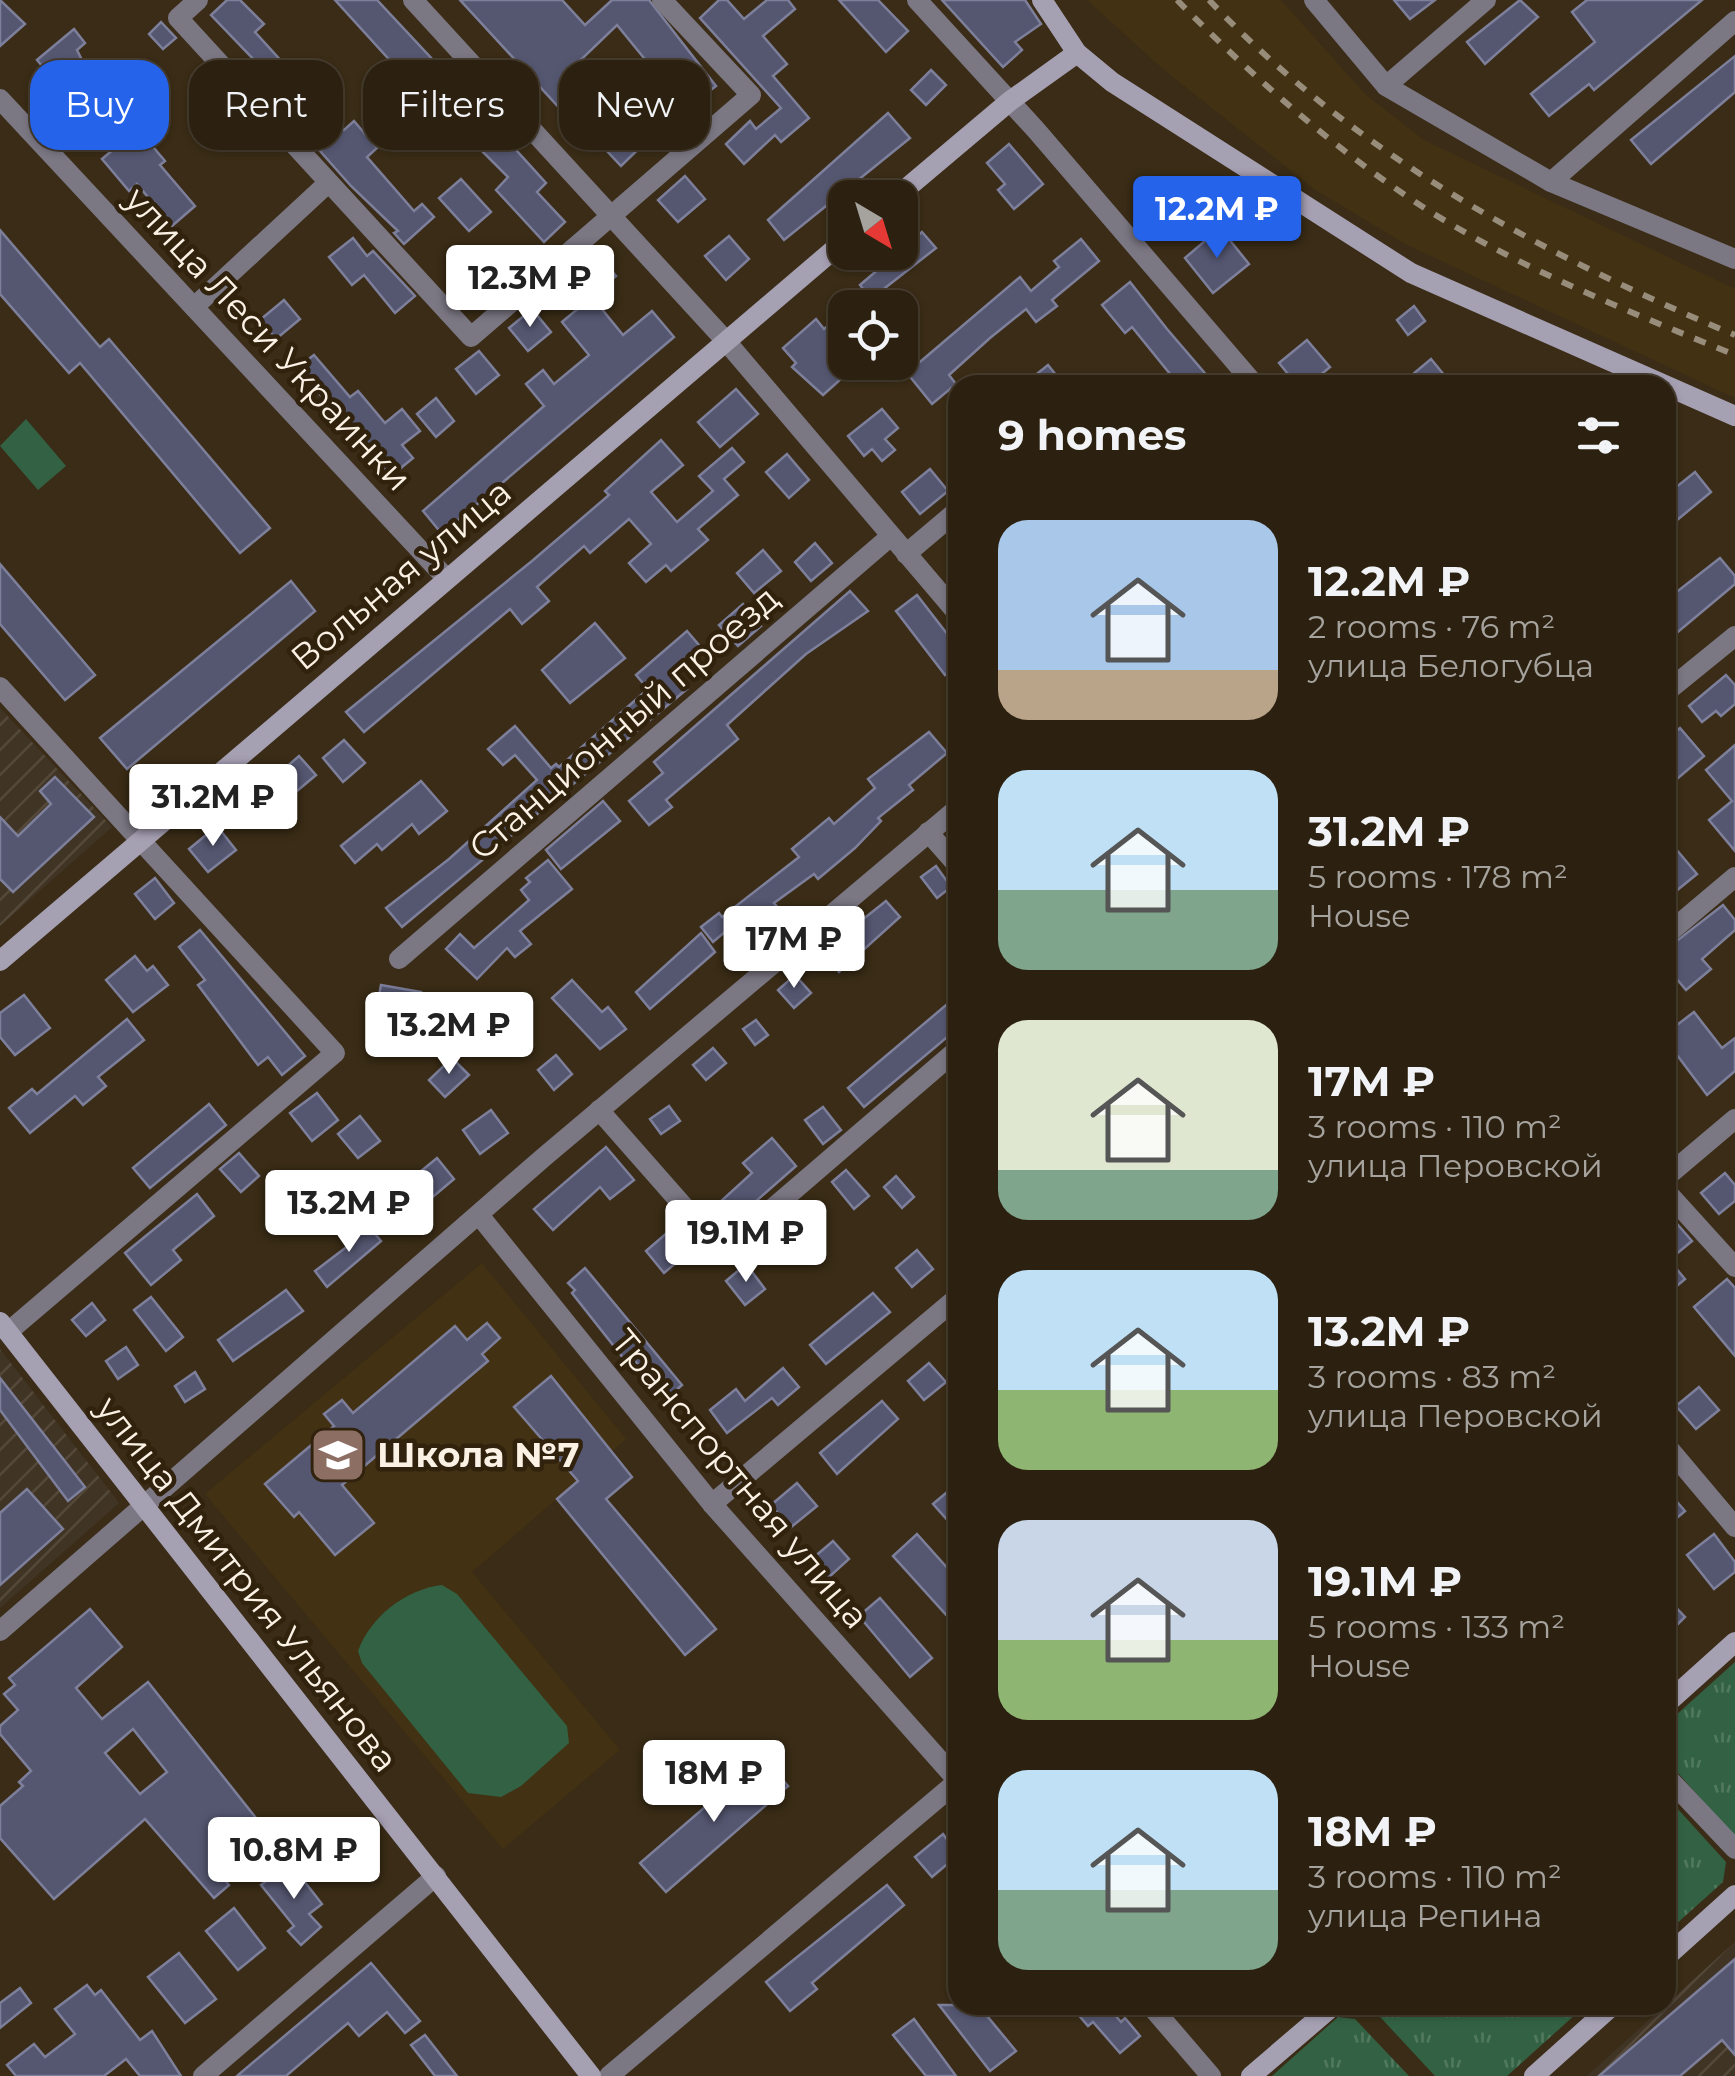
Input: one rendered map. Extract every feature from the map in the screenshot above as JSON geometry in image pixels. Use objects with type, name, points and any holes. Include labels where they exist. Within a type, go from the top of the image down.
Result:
[{"type":"street","points":[[198,0],[178,18],[472,337],[609,214],[751,95],[662,0]]},
{"type":"street","points":[[414,0],[725,340],[948,602]]},
{"type":"street","points":[[916,0],[1247,375]]},
{"type":"street","points":[[1042,0],[1078,53],[1112,82],[1411,273],[1642,375]]},
{"type":"street","points":[[1314,0],[1386,86],[1551,182],[1735,259]]},
{"type":"street","points":[[1386,86],[1486,0]]},
{"type":"street","points":[[1551,182],[1735,21]]},
{"type":"street","points":[[917,180],[1010,102],[1078,53]]},
{"type":"street","name":"улица Леси Украинки","points":[[0,99],[447,579]]},
{"type":"street","points":[[194,307],[327,184]]},
{"type":"street","name":"Вольная улица","points":[[0,961],[828,254]]},
{"type":"street","points":[[1676,390],[1735,416]]},
{"type":"street","points":[[906,554],[948,518]]},
{"type":"street","name":"Станционный проезд","points":[[399,959],[891,536]]},
{"type":"street","points":[[1676,684],[1735,636]]},
{"type":"street","points":[[0,687],[335,1053],[4,1327]]},
{"type":"street","points":[[0,1631],[599,1110],[948,816]]},
{"type":"street","points":[[928,832],[948,855]]},
{"type":"street","points":[[1676,927],[1735,877]]},
{"type":"street","points":[[599,1110],[723,1251],[948,1058]]},
{"type":"street","points":[[1676,1169],[1735,1118]]},
{"type":"street","points":[[1676,1202],[1735,1267]]},
{"type":"street","name":"Транспортная улица","points":[[478,1215],[712,1504],[948,1770]]},
{"type":"street","points":[[712,1504],[948,1305]]},
{"type":"street","name":"улица Дмитрия Ульянова","points":[[4,1327],[590,2076]]},
{"type":"street","points":[[1676,1457],[1735,1527]]},
{"type":"street","points":[[1676,1694],[1735,1642]]},
{"type":"street","points":[[1676,1787],[1735,1849]]},
{"type":"street","points":[[609,2076],[948,1789]]},
{"type":"street","points":[[203,2076],[436,1876]]},
{"type":"street","points":[[1676,1948],[1735,1896]]},
{"type":"street","points":[[1158,2015],[1210,2076]]},
{"type":"street","points":[[1251,2076],[1322,2015]]},
{"type":"street","points":[[1534,2076],[1602,2015]]},
{"type":"shaded area","points":[[1087,0],[1281,0],[1365,94],[1424,140],[1735,289],[1735,398],[1405,244],[1314,189],[1164,70]]},
{"type":"shaded area","points":[[0,708],[112,827],[0,926]]},
{"type":"shaded area","points":[[482,1263],[626,1439],[472,1572],[620,1750],[503,1849],[205,1494]]},
{"type":"shaded area","points":[[0,1349],[119,1503],[0,1608]]},
{"type":"shaded area","points":[[1735,1942],[1735,2076],[1587,2076],[1654,2015],[1676,2015],[1676,1995]]},
{"type":"green space","points":[[26,419],[66,466],[38,490],[0,446]]},
{"type":"green space","points":[[442,1585],[457,1594],[567,1726],[569,1743],[521,1786],[501,1797],[468,1793],[362,1663],[358,1651],[371,1627],[391,1607],[415,1592]]},
{"type":"green space","points":[[1735,1662],[1735,1838],[1676,1771],[1676,1715]]},
{"type":"green space","points":[[1676,1807],[1726,1862],[1723,1882],[1676,1924]]},
{"type":"green space","points":[[1378,2015],[1575,2015],[1507,2076],[1435,2076]]},
{"type":"green space","points":[[1338,2017],[1355,2019],[1409,2076],[1272,2076]]},
{"type":"building","points":[[0,0],[25,24],[0,46]]},
{"type":"building","points":[[227,0],[240,0],[264,24],[255,32],[280,60],[254,60],[211,15]]},
{"type":"building","points":[[335,0],[377,0],[433,60],[390,60]]},
{"type":"building","points":[[460,0],[562,0],[585,25],[612,0],[649,0],[696,60],[646,60],[617,25],[581,60],[559,60],[559,108],[539,86],[539,60],[515,60]]},
{"type":"building","points":[[719,0],[727,0],[744,19],[767,0],[788,0],[795,9],[763,36],[787,64],[773,76],[809,118],[781,142],[775,135],[744,164],[726,144],[750,121],[756,129],[781,108],[700,18]]},
{"type":"building","points":[[839,0],[878,0],[908,31],[886,52]]},
{"type":"building","points":[[942,0],[1025,0],[1041,24],[1015,42],[1022,50],[1003,67]]},
{"type":"building","points":[[1394,0],[1435,0],[1410,19]]},
{"type":"building","points":[[1520,0],[1538,17],[1485,64],[1467,42]]},
{"type":"building","points":[[1587,0],[1702,0],[1594,90],[1589,84],[1549,116],[1531,94],[1595,42],[1572,12]]},
{"type":"building","points":[[161,22],[176,38],[163,49],[149,34]]},
{"type":"building","points":[[74,29],[85,43],[77,50],[82,60],[37,60]]},
{"type":"building","points":[[1735,56],[1735,92],[1651,164],[1631,140]]},
{"type":"building","points":[[931,70],[946,85],[926,105],[911,90]]},
{"type":"building","points":[[888,113],[910,138],[858,180],[828,180],[828,204],[784,240],[768,220]]},
{"type":"building","points":[[354,121],[363,132],[363,150],[375,150],[367,157],[414,211],[422,204],[434,217],[404,244],[394,233],[398,231],[320,151],[343,150],[343,129]]},
{"type":"building","points":[[1009,144],[1043,184],[1014,209],[998,190],[1005,184],[987,163]]},
{"type":"building","points":[[113,150],[156,150],[165,161],[160,165],[195,206],[172,226],[137,184],[129,191],[102,159]]},
{"type":"building","points":[[481,150],[516,150],[546,183],[537,192],[565,222],[544,242],[496,190],[508,177]]},
{"type":"building","points":[[606,150],[638,150],[621,166]]},
{"type":"building","points":[[685,176],[705,199],[678,222],[658,200]]},
{"type":"building","points":[[461,179],[491,212],[469,231],[439,198]]},
{"type":"building","points":[[1220,228],[1249,264],[1213,293],[1185,258]]},
{"type":"building","points":[[0,230],[100,347],[109,339],[270,528],[240,553],[80,363],[69,373],[0,294]]},
{"type":"building","points":[[922,232],[936,248],[918,262],[918,235]]},
{"type":"building","points":[[729,236],[749,259],[726,280],[705,256]]},
{"type":"building","points":[[353,238],[367,256],[373,251],[415,296],[395,313],[364,275],[352,285],[329,257]]},
{"type":"building","points":[[1081,239],[1099,261],[1052,300],[1057,306],[1036,322],[1026,309],[990,338],[948,375],[948,391],[932,404],[913,380],[918,380],[918,364],[1020,277],[1031,291],[1059,267],[1054,261]]},
{"type":"building","points":[[596,252],[616,276],[591,296],[571,272]]},
{"type":"building","points":[[471,253],[494,277],[472,297],[450,273]]},
{"type":"building","points":[[878,270],[908,270],[882,290],[864,290],[860,285]]},
{"type":"building","points":[[1130,282],[1206,375],[1171,375],[1132,327],[1125,333],[1102,305]]},
{"type":"building","points":[[592,297],[623,335],[652,311],[674,337],[442,534],[423,511],[544,406],[526,384],[543,370],[554,384],[589,355],[562,322]]},
{"type":"building","points":[[284,300],[300,319],[276,339],[260,320]]},
{"type":"building","points":[[1414,306],[1425,321],[1408,335],[1397,320]]},
{"type":"building","points":[[532,309],[551,332],[528,351],[509,328]]},
{"type":"building","points":[[816,319],[824,329],[828,326],[828,380],[840,380],[823,395],[792,367],[796,363],[783,348]]},
{"type":"building","points":[[1307,340],[1330,367],[1320,375],[1289,375],[1279,363]]},
{"type":"building","points":[[479,351],[499,375],[476,394],[456,369]]},
{"type":"building","points":[[314,355],[350,397],[358,391],[385,423],[402,409],[420,431],[402,445],[413,458],[391,476],[297,368]]},
{"type":"building","points":[[1431,359],[1444,375],[1412,375]]},
{"type":"building","points":[[1048,365],[1056,375],[1036,375]]},
{"type":"building","points":[[736,389],[758,414],[720,447],[698,422]]},
{"type":"building","points":[[436,398],[454,421],[436,437],[417,414]]},
{"type":"building","points":[[882,409],[898,428],[885,439],[895,450],[882,461],[872,449],[864,456],[848,436]]},
{"type":"building","points":[[661,440],[683,465],[651,492],[677,522],[713,491],[699,476],[732,448],[744,462],[724,479],[738,495],[698,529],[708,540],[671,571],[666,565],[646,582],[629,563],[651,544],[629,519],[590,553],[584,546],[537,587],[549,601],[522,624],[510,609],[364,732],[346,712],[609,495],[605,491]]},
{"type":"building","points":[[787,454],[809,480],[789,498],[766,472]]},
{"type":"building","points":[[930,469],[948,491],[920,514],[902,492]]},
{"type":"building","points":[[1695,472],[1711,492],[1676,521],[1676,487]]},
{"type":"building","points":[[815,543],[832,563],[811,581],[795,562]]},
{"type":"building","points":[[763,550],[781,571],[754,593],[737,573]]},
{"type":"building","points":[[1720,558],[1735,576],[1735,584],[1676,633],[1676,592]]},
{"type":"building","points":[[0,564],[95,675],[65,700],[0,624]]},
{"type":"building","points":[[291,581],[315,611],[127,769],[100,738]]},
{"type":"building","points":[[850,591],[868,611],[806,654],[727,725],[738,739],[666,800],[672,807],[649,825],[629,801],[663,773],[654,762]]},
{"type":"building","points":[[917,595],[948,635],[948,673],[945,675],[896,611]]},
{"type":"building","points":[[743,604],[761,626],[738,646],[719,625]]},
{"type":"building","points":[[595,623],[625,658],[570,703],[542,670]]},
{"type":"building","points":[[687,631],[704,651],[676,676],[687,689],[402,927],[386,908],[449,859],[537,780],[515,755],[503,765],[488,749],[515,726],[551,768],[556,764],[559,767],[648,689],[636,675]]},
{"type":"building","points":[[1726,675],[1735,685],[1735,704],[1721,716],[1716,711],[1702,722],[1689,706]]},
{"type":"building","points":[[1680,728],[1704,756],[1676,780],[1676,731]]},
{"type":"building","points":[[929,732],[947,753],[909,785],[913,790],[878,818],[881,821],[855,848],[818,879],[814,874],[774,903],[778,908],[752,930],[748,926],[733,938],[726,931],[713,942],[701,927],[719,913],[722,917],[799,857],[792,849],[829,818],[834,824],[875,788],[868,779]]},
{"type":"building","points":[[344,740],[365,763],[343,782],[323,758]]},
{"type":"building","points":[[1735,745],[1735,851],[1709,820],[1732,801],[1706,770]]},
{"type":"building","points":[[299,756],[316,775],[291,796],[275,777]]},
{"type":"building","points":[[55,777],[94,817],[13,892],[0,879],[0,817],[18,836],[51,804],[40,791]]},
{"type":"building","points":[[421,781],[447,811],[419,834],[412,824],[382,850],[377,844],[355,863],[341,846]]},
{"type":"building","points":[[603,801],[620,821],[561,869],[546,850]]},
{"type":"building","points":[[217,826],[236,850],[208,872],[189,849]]},
{"type":"building","points":[[1676,849],[1697,874],[1676,891]]},
{"type":"building","points":[[548,860],[572,889],[520,931],[531,944],[515,957],[507,948],[477,979],[446,949],[460,934],[474,948],[529,900],[521,890],[530,882],[526,878]]},
{"type":"building","points":[[936,866],[948,889],[937,898],[921,877]]},
{"type":"building","points":[[155,878],[174,903],[155,919],[135,894]]},
{"type":"building","points":[[886,901],[900,917],[839,972],[823,951]]},
{"type":"building","points":[[1723,905],[1735,920],[1735,930],[1702,959],[1711,969],[1686,990],[1676,978],[1676,941]]},
{"type":"building","points":[[200,930],[305,1056],[282,1075],[268,1057],[258,1065],[198,985],[205,980],[179,947]]},
{"type":"building","points":[[701,933],[715,952],[650,1009],[636,992]]},
{"type":"building","points":[[135,956],[147,971],[153,966],[168,985],[133,1012],[106,980]]},
{"type":"building","points":[[795,975],[811,993],[794,1008],[778,990]]},
{"type":"building","points":[[572,980],[602,1012],[608,1007],[626,1029],[600,1049],[552,998]]},
{"type":"building","points":[[381,985],[421,992],[414,1029],[374,1022]]},
{"type":"building","points":[[24,995],[50,1028],[15,1055],[0,1037],[0,1013]]},
{"type":"building","points":[[948,1003],[948,1036],[864,1107],[848,1088]]},
{"type":"building","points":[[1694,1012],[1722,1048],[1735,1038],[1735,1071],[1707,1095],[1676,1054],[1676,1026]]},
{"type":"building","points":[[127,1019],[144,1040],[98,1077],[106,1086],[83,1105],[75,1096],[30,1133],[9,1108],[32,1089],[37,1094]]},
{"type":"building","points":[[756,1020],[768,1035],[755,1045],[743,1029]]},
{"type":"building","points":[[713,1048],[726,1063],[706,1080],[693,1065]]},
{"type":"building","points":[[556,1055],[572,1074],[554,1090],[538,1070]]},
{"type":"building","points":[[452,1058],[469,1075],[445,1097],[429,1080]]},
{"type":"building","points":[[317,1093],[338,1120],[312,1141],[290,1113]]},
{"type":"building","points":[[209,1104],[226,1125],[150,1188],[133,1168]]},
{"type":"building","points":[[669,1106],[680,1121],[661,1134],[650,1119]]},
{"type":"building","points":[[823,1107],[841,1130],[823,1144],[805,1120]]},
{"type":"building","points":[[491,1110],[508,1133],[480,1154],[463,1130]]},
{"type":"building","points":[[360,1116],[380,1141],[358,1158],[338,1134]]},
{"type":"building","points":[[772,1138],[796,1166],[723,1230],[708,1213],[752,1173],[743,1163]]},
{"type":"building","points":[[606,1147],[634,1180],[610,1199],[600,1187],[553,1230],[534,1209]]},
{"type":"building","points":[[239,1153],[259,1176],[241,1192],[220,1169]]},
{"type":"building","points":[[437,1158],[454,1179],[416,1211],[398,1190]]},
{"type":"building","points":[[846,1170],[869,1196],[854,1209],[832,1182]]},
{"type":"building","points":[[1725,1173],[1735,1185],[1735,1201],[1719,1214],[1701,1193]]},
{"type":"building","points":[[896,1176],[914,1197],[902,1208],[884,1187]]},
{"type":"building","points":[[197,1194],[214,1216],[173,1250],[181,1260],[151,1285],[125,1253]]},
{"type":"building","points":[[804,1203],[823,1225],[805,1241],[786,1220]]},
{"type":"building","points":[[366,1223],[381,1241],[327,1287],[315,1271],[353,1242],[349,1237]]},
{"type":"building","points":[[1676,1223],[1692,1241],[1676,1254]]},
{"type":"building","points":[[668,1232],[686,1254],[664,1273],[646,1251]]},
{"type":"building","points":[[917,1250],[933,1269],[912,1287],[896,1268]]},
{"type":"building","points":[[746,1264],[765,1289],[745,1305],[726,1281]]},
{"type":"building","points":[[585,1268],[682,1385],[667,1398],[634,1360],[628,1364],[572,1293],[575,1290],[568,1283]]},
{"type":"building","points":[[1676,1268],[1685,1279],[1676,1287]]},
{"type":"building","points":[[1727,1279],[1735,1288],[1735,1356],[1694,1307]]},
{"type":"building","points":[[286,1290],[303,1311],[233,1361],[218,1340]]},
{"type":"building","points":[[873,1293],[890,1312],[826,1364],[810,1345]]},
{"type":"building","points":[[151,1297],[183,1337],[166,1351],[134,1310]]},
{"type":"building","points":[[92,1303],[105,1320],[86,1336],[72,1320]]},
{"type":"building","name":"Школа №7","points":[[487,1323],[500,1338],[482,1354],[488,1361],[342,1485],[374,1523],[335,1555],[299,1512],[294,1517],[265,1484],[334,1426],[324,1414],[342,1400],[353,1413],[455,1326],[467,1340]]},
{"type":"building","points":[[126,1347],[138,1365],[118,1379],[106,1361]]},
{"type":"building","points":[[929,1363],[946,1382],[924,1400],[908,1381]]},
{"type":"building","points":[[783,1368],[799,1387],[778,1405],[772,1398],[727,1433],[710,1410],[736,1389],[745,1401]]},
{"type":"building","points":[[195,1372],[205,1389],[185,1402],[175,1386]]},
{"type":"building","points":[[551,1376],[632,1477],[606,1499],[716,1629],[685,1655],[557,1499],[578,1481],[514,1407]]},
{"type":"building","points":[[0,1378],[85,1487],[68,1501],[0,1410]]},
{"type":"building","points":[[1699,1387],[1719,1410],[1696,1429],[1676,1406]]},
{"type":"building","points":[[882,1401],[898,1419],[837,1474],[820,1453]]},
{"type":"building","points":[[797,1483],[817,1506],[790,1528],[771,1505]]},
{"type":"building","points":[[27,1489],[63,1529],[0,1585],[0,1513]]},
{"type":"building","points":[[948,1491],[948,1521],[933,1504]]},
{"type":"building","points":[[1676,1501],[1685,1511],[1676,1519]]},
{"type":"building","points":[[917,1534],[948,1569],[948,1617],[893,1556]]},
{"type":"building","points":[[1714,1534],[1735,1562],[1735,1572],[1714,1589],[1687,1555]]},
{"type":"building","points":[[833,1541],[849,1559],[828,1578],[812,1559]]},
{"type":"building","points":[[880,1598],[932,1658],[910,1677],[859,1616]]},
{"type":"building","points":[[1676,1608],[1685,1617],[1676,1626]]},
{"type":"building","points":[[90,1609],[122,1647],[76,1688],[102,1719],[148,1682],[264,1828],[214,1867],[229,1885],[214,1898],[145,1819],[54,1899],[0,1838],[0,1806],[23,1786],[19,1782],[31,1771],[0,1734],[0,1726],[18,1710],[4,1694],[15,1685],[9,1678]],"holes":[[[133,1729],[167,1772],[140,1794],[105,1753]]]},
{"type":"building","points":[[763,1757],[788,1786],[666,1892],[640,1863]]},
{"type":"building","points":[[943,1834],[948,1841],[948,1863],[932,1877],[915,1857]]},
{"type":"building","points":[[290,1863],[322,1904],[309,1914],[321,1927],[301,1945],[288,1931],[294,1926],[261,1885]]},
{"type":"building","points":[[887,1885],[904,1905],[812,1983],[817,1989],[790,2011],[766,1982]]},
{"type":"building","points":[[234,1908],[265,1948],[238,1970],[206,1931]]},
{"type":"building","points":[[179,1953],[216,1999],[185,2023],[148,1977]]},
{"type":"building","points":[[1735,1959],[1735,2055],[1722,2040],[1680,2076],[1599,2076],[1670,2015],[1676,2015],[1676,2010]]},
{"type":"building","points":[[371,1963],[420,2021],[405,2033],[387,2012],[359,2036],[348,2023],[286,2076],[237,2076]]},
{"type":"building","points":[[87,1985],[95,1995],[101,1990],[140,2040],[152,2031],[181,2076],[140,2076],[126,2059],[104,2076],[16,2076],[7,2065],[34,2044],[45,2057],[75,2034],[55,2009]]},
{"type":"building","points":[[20,1988],[31,2003],[0,2028],[0,2003]]},
{"type":"building","points":[[939,2005],[948,2005],[948,2015],[986,2015],[1016,2051],[990,2071]]},
{"type":"building","points":[[1079,2015],[1115,2015],[1121,2022],[1125,2018],[1140,2036],[1120,2053],[1093,2022],[1088,2026]]},
{"type":"building","points":[[914,2019],[956,2076],[926,2076],[893,2035]]},
{"type":"building","points":[[425,2035],[457,2076],[435,2076],[411,2045]]},
{"type":"railway","points":[[1177,0],[1290,107],[1351,156],[1450,224],[1529,266],[1735,355]]},
{"type":"railway","points":[[1209,0],[1326,107],[1454,195],[1591,270],[1735,335]]},
{"type":"place","name":"Школа №7","points":[[338,1455]]}]
